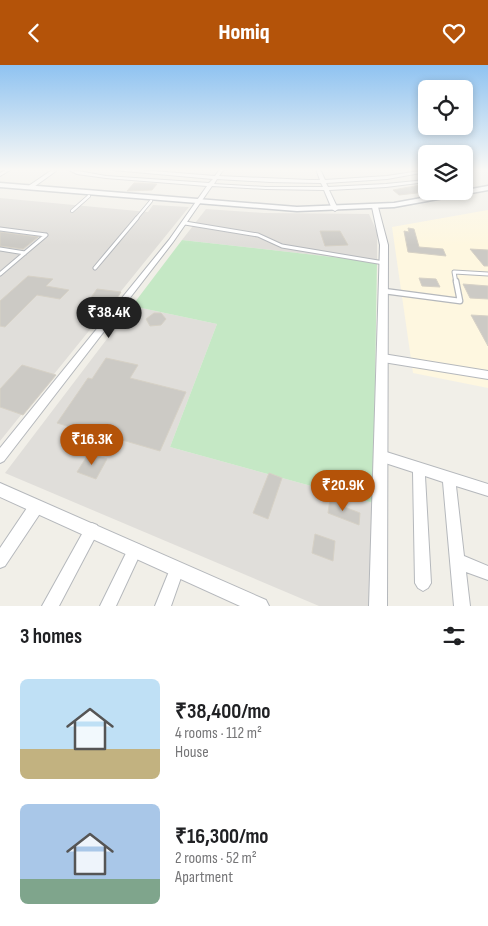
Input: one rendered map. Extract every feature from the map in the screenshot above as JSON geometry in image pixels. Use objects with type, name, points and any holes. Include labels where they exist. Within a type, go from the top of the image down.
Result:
[{"type":"main road","points":[[64,194],[148,205],[200,204],[335,209],[375,209],[457,194]]},
{"type":"main road","points":[[96,194],[308,212],[420,206],[487,194]]},
{"type":"street","points":[[0,457],[206,194]]},
{"type":"street","points":[[329,194],[335,209]]},
{"type":"street","points":[[375,209],[384,245],[378,606]]},
{"type":"street","points":[[383,357],[488,375]]},
{"type":"street","points":[[380,456],[488,490]]},
{"type":"street","points":[[419,469],[423,583]]},
{"type":"street","points":[[449,478],[462,606]]},
{"type":"street","points":[[0,490],[177,569],[250,604]]},
{"type":"street","points":[[0,561],[36,507]]},
{"type":"street","points":[[50,606],[92,531]]},
{"type":"street","points":[[108,606],[135,550]]},
{"type":"street","points":[[458,561],[488,573]]},
{"type":"street","points":[[163,606],[177,569]]},
{"type":"lane","points":[[72,211],[88,197]]},
{"type":"lane","points":[[96,268],[148,205]]},
{"type":"lane","points":[[185,223],[258,235],[282,246],[384,263]]},
{"type":"lane","points":[[0,229],[46,234],[0,274]]},
{"type":"lane","points":[[0,249],[25,253]]},
{"type":"lane","points":[[384,291],[460,301],[454,272],[488,274]]},
{"type":"shaded area","points":[[0,198],[148,212],[153,205],[189,207],[0,441]]},
{"type":"shaded area","points":[[206,209],[264,213],[369,214],[377,232],[377,262],[182,240]]},
{"type":"shaded area","points":[[488,210],[488,388],[413,373],[392,227]]},
{"type":"shaded area","points":[[132,306],[217,324],[170,447],[373,503],[371,606],[319,606],[5,473]]},
{"type":"green space","points":[[182,240],[377,262],[373,503],[170,447],[217,324],[132,306]]},
{"type":"building","points":[[408,228],[414,229],[419,247],[443,249],[446,256],[408,252],[404,231],[409,232]]},
{"type":"building","points":[[320,231],[340,231],[348,245],[325,246]]},
{"type":"building","points":[[0,232],[38,237],[23,249],[0,246]]},
{"type":"building","points":[[470,249],[488,250],[488,266],[484,266]]},
{"type":"building","points":[[28,276],[53,279],[46,286],[69,290],[60,299],[37,295],[5,327],[0,326],[0,301]]},
{"type":"building","points":[[419,278],[436,279],[440,287],[422,286]]},
{"type":"building","points":[[463,284],[488,286],[488,299],[470,298]]},
{"type":"building","points":[[97,289],[121,292],[108,312],[82,310]]},
{"type":"building","points":[[154,313],[161,313],[166,319],[161,325],[150,326],[146,319]]},
{"type":"building","points":[[471,315],[488,316],[488,346]]},
{"type":"building","points":[[106,358],[138,365],[130,378],[186,392],[160,451],[98,433],[81,430],[79,433],[68,430],[70,427],[57,423],[88,378],[92,379]]},
{"type":"building","points":[[22,365],[56,375],[23,415],[0,407],[0,389]]},
{"type":"building","points":[[89,453],[107,459],[96,479],[77,472]]},
{"type":"building","points":[[269,473],[282,478],[268,519],[253,513]]},
{"type":"building","points":[[330,498],[342,503],[342,506],[360,513],[359,525],[328,513]]},
{"type":"building","points":[[315,534],[335,541],[333,561],[312,553]]}]
